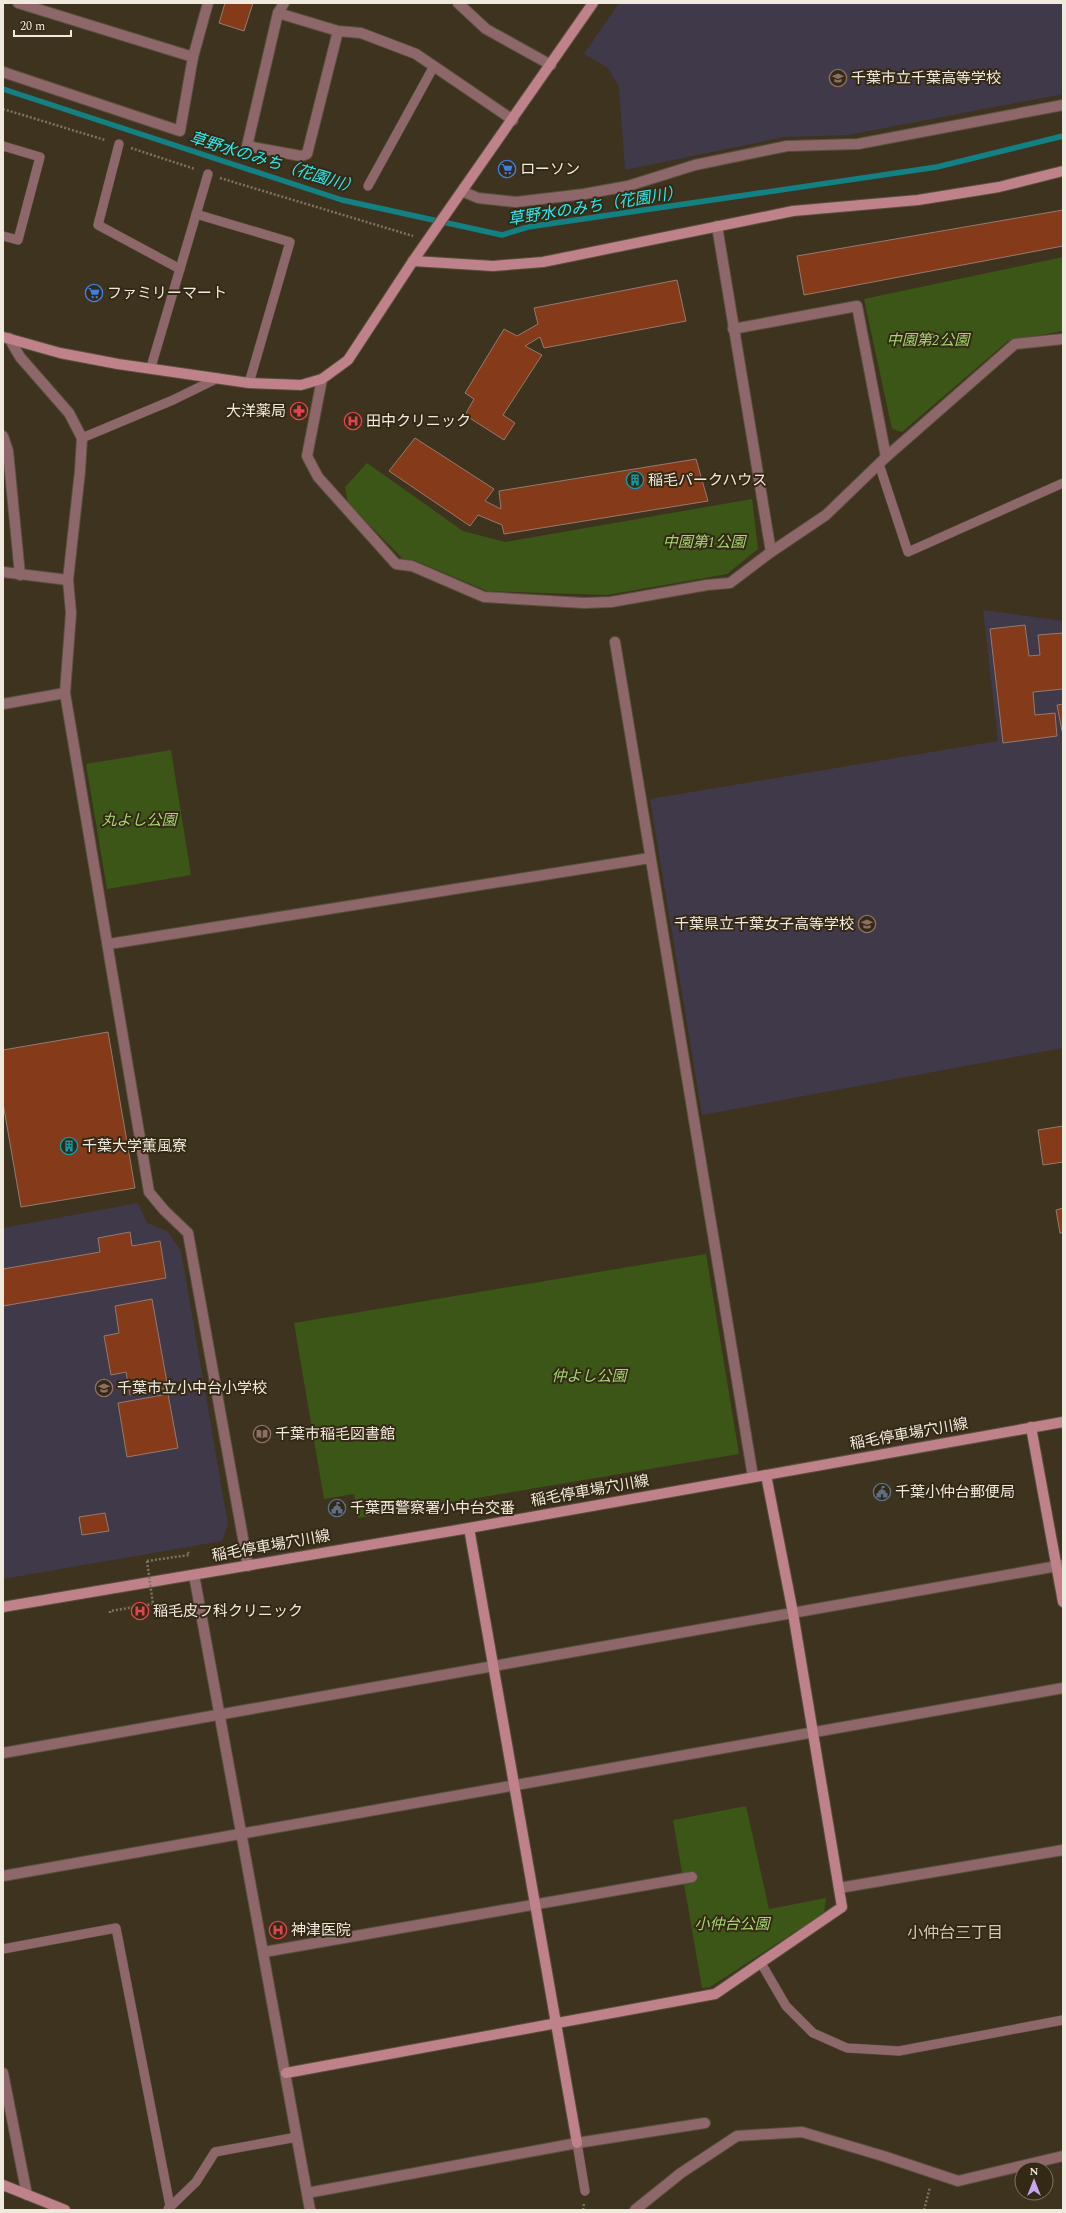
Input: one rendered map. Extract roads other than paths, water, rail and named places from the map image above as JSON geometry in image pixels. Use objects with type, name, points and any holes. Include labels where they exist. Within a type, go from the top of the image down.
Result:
[{"type":"street","points":[[18,3],[193,57]]},
{"type":"street","points":[[3,72],[180,131],[193,57],[208,3]]},
{"type":"street","points":[[284,3],[278,14],[247,146],[301,156],[307,154],[338,31]]},
{"type":"street","points":[[458,3],[486,29],[551,65]]},
{"type":"street","points":[[6,338],[60,353],[118,364],[151,367],[249,383],[301,386],[322,379],[348,360],[413,261],[464,192],[593,3]]},
{"type":"street","points":[[278,14],[338,31],[361,32],[416,54],[513,120]]},
{"type":"street","points":[[464,192],[478,198],[516,202],[584,194],[628,186],[695,165],[787,146],[858,144],[1063,105]]},
{"type":"street","points":[[413,261],[493,266],[543,262],[793,211],[918,200],[992,188],[1063,171]]},
{"type":"street","points":[[717,226],[771,552]]},
{"type":"street","points":[[733,329],[857,306],[886,457]]},
{"type":"street","points":[[6,338],[20,357],[69,413],[82,438],[80,471],[68,580],[71,613],[65,693],[109,944],[149,1192],[164,1210],[188,1233],[192,1248],[248,1566]]},
{"type":"street","points":[[322,379],[307,456],[318,477],[396,564],[412,566],[484,597],[584,603],[611,602],[707,585],[730,583],[771,552],[826,515],[878,464],[1015,344],[1063,339]]},
{"type":"street","points":[[3,436],[8,451],[20,574]]},
{"type":"street","points":[[3,572],[68,580]]},
{"type":"street","points":[[615,642],[753,1477]]},
{"type":"street","points":[[3,704],[65,693]]},
{"type":"street","points":[[109,944],[650,858]]},
{"type":"street","name":"稲毛停車場穴川線","points":[[3,1607],[469,1528],[1063,1422]]},
{"type":"street","points":[[1031,1428],[1060,1566],[1063,1602]]},
{"type":"street","points":[[286,2073],[715,1994],[842,1907],[793,1613],[766,1475]]},
{"type":"street","points":[[469,1528],[577,2143]]},
{"type":"street","points":[[3,1753],[1060,1566]]},
{"type":"street","points":[[194,1575],[310,2210]]},
{"type":"street","points":[[3,1876],[1063,1688]]},
{"type":"street","points":[[839,1888],[1063,1850]]},
{"type":"street","points":[[264,1952],[692,1877]]},
{"type":"street","points":[[3,2073],[27,2195]]},
{"type":"street","points":[[307,2193],[577,2143],[705,2123]]},
{"type":"street","points":[[635,2210],[681,2173],[737,2136],[802,2132],[958,2181],[1063,2156]]},
{"type":"street","points":[[3,2185],[65,2210]]},
{"type":"lane","points":[[368,186],[434,66]]},
{"type":"lane","points":[[119,144],[98,225],[180,269]]},
{"type":"lane","points":[[3,146],[40,157],[18,240],[3,236]]},
{"type":"lane","points":[[151,367],[208,174]]},
{"type":"lane","points":[[196,214],[290,242],[249,383]]},
{"type":"lane","points":[[82,438],[173,400],[218,378]]},
{"type":"lane","points":[[878,464],[908,552],[1063,483]]},
{"type":"lane","points":[[3,1949],[116,1928],[168,2208]]},
{"type":"lane","points":[[760,1963],[786,2006],[813,2033],[847,2048],[899,2051],[1063,2020]]},
{"type":"lane","points":[[168,2208],[196,2182],[215,2152],[297,2137]]},
{"type":"lane","points":[[577,2143],[585,2191]]},
{"type":"waterway","name":"草野水のみち（花園川）","points":[[3,89],[342,200],[502,235],[528,227],[937,167],[1063,136]]},
{"type":"place","name":"千葉市立千葉高等学校","points":[[838,78]]},
{"type":"place","name":"ローソン","points":[[507,169]]},
{"type":"place","name":"ファミリーマート","points":[[94,293]]},
{"type":"place","name":"大洋薬局","points":[[299,411]]},
{"type":"place","name":"田中クリニック","points":[[353,421]]},
{"type":"place","name":"稲毛パークハウス","points":[[635,480]]},
{"type":"place","name":"千葉県立千葉女子高等学校","points":[[867,924]]},
{"type":"place","name":"千葉大学薫風寮","points":[[69,1146]]},
{"type":"place","name":"千葉市立小中台小学校","points":[[104,1388]]},
{"type":"place","name":"千葉市稲毛図書館","points":[[262,1434]]},
{"type":"place","name":"千葉小仲台郵便局","points":[[882,1492]]},
{"type":"place","name":"千葉西警察署小中台交番","points":[[337,1508]]},
{"type":"place","name":"稲毛皮フ科クリニック","points":[[140,1611]]},
{"type":"place","name":"神津医院","points":[[278,1930]]},
{"type":"district","name":"小仲台三丁目","points":[[955,1933]]},
{"type":"park label","name":"中園第2公園","points":[[928,340]]},
{"type":"park label","name":"中園第1公園","points":[[704,542]]},
{"type":"park label","name":"丸よし公園","points":[[139,820]]},
{"type":"park label","name":"仲よし公園","points":[[589,1376]]},
{"type":"park label","name":"小仲台公園","points":[[732,1924]]}]
